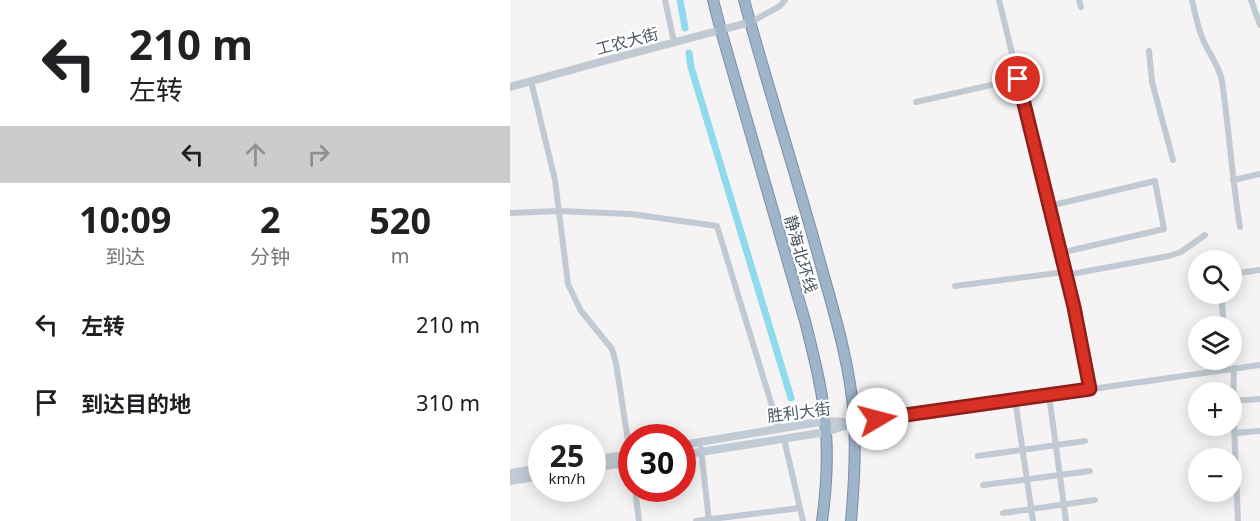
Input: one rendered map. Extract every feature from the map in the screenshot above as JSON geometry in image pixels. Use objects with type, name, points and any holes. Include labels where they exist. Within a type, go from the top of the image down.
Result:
[{"type":"highway","name":"静海北环线","points":[[713,0],[813,355],[826,426],[826,476],[822,521]]},
{"type":"highway","name":"静海北环线","points":[[744,0],[830,297],[845,361],[854,423],[851,521]]},
{"type":"main road","name":"胜利大街","points":[[696,443],[779,429],[854,423]]},
{"type":"main road","name":"胜利大街","points":[[696,453],[784,439],[826,426]]},
{"type":"main road","points":[[510,473],[528,470]]},
{"type":"main road","points":[[510,481],[528,478]]},
{"type":"street","points":[[665,0],[675,42]]},
{"type":"street","points":[[751,22],[780,6],[785,0]]},
{"type":"street","points":[[999,0],[1074,307],[1090,389]]},
{"type":"street","points":[[1192,0],[1203,40],[1220,71],[1240,227]]},
{"type":"street","points":[[1251,0],[1260,25]]},
{"type":"street","name":"工农大街","points":[[510,87],[751,22]]},
{"type":"street","points":[[1149,51],[1153,84],[1173,160]]},
{"type":"street","points":[[916,102],[1018,79]]},
{"type":"street","points":[[531,81],[555,180],[568,285],[581,311],[612,349],[626,424]]},
{"type":"street","points":[[1233,180],[1260,174]]},
{"type":"street","points":[[1049,206],[1155,181],[1164,229],[1060,253]]},
{"type":"street","points":[[510,213],[559,211],[631,214],[717,226],[779,429]]},
{"type":"street","points":[[955,286],[1065,273],[1169,256],[1181,252],[1205,235]]},
{"type":"street","points":[[1242,273],[1260,270]]},
{"type":"street","points":[[1242,367],[1260,365]]},
{"type":"street","points":[[854,423],[1220,370]]},
{"type":"street","points":[[1049,395],[1066,521]]},
{"type":"street","points":[[1015,399],[1033,521]]},
{"type":"street","points":[[1242,400],[1260,399]]},
{"type":"street","points":[[1242,432],[1260,431]]},
{"type":"street","points":[[1234,436],[1238,521]]},
{"type":"street","points":[[784,439],[803,521]]},
{"type":"street","points":[[978,456],[1085,441]]},
{"type":"street","points":[[700,442],[709,520]]},
{"type":"street","points":[[983,485],[1090,471]]},
{"type":"street","points":[[1003,513],[1095,500]]},
{"type":"street","points":[[637,502],[639,521]]},
{"type":"street","points":[[696,521],[800,508]]},
{"type":"waterway","points":[[680,0],[685,28]]},
{"type":"waterway","points":[[689,53],[691,67],[791,398]]},
{"type":"route","points":[[877,419],[1090,389],[1074,307],[1018,79]]}]
